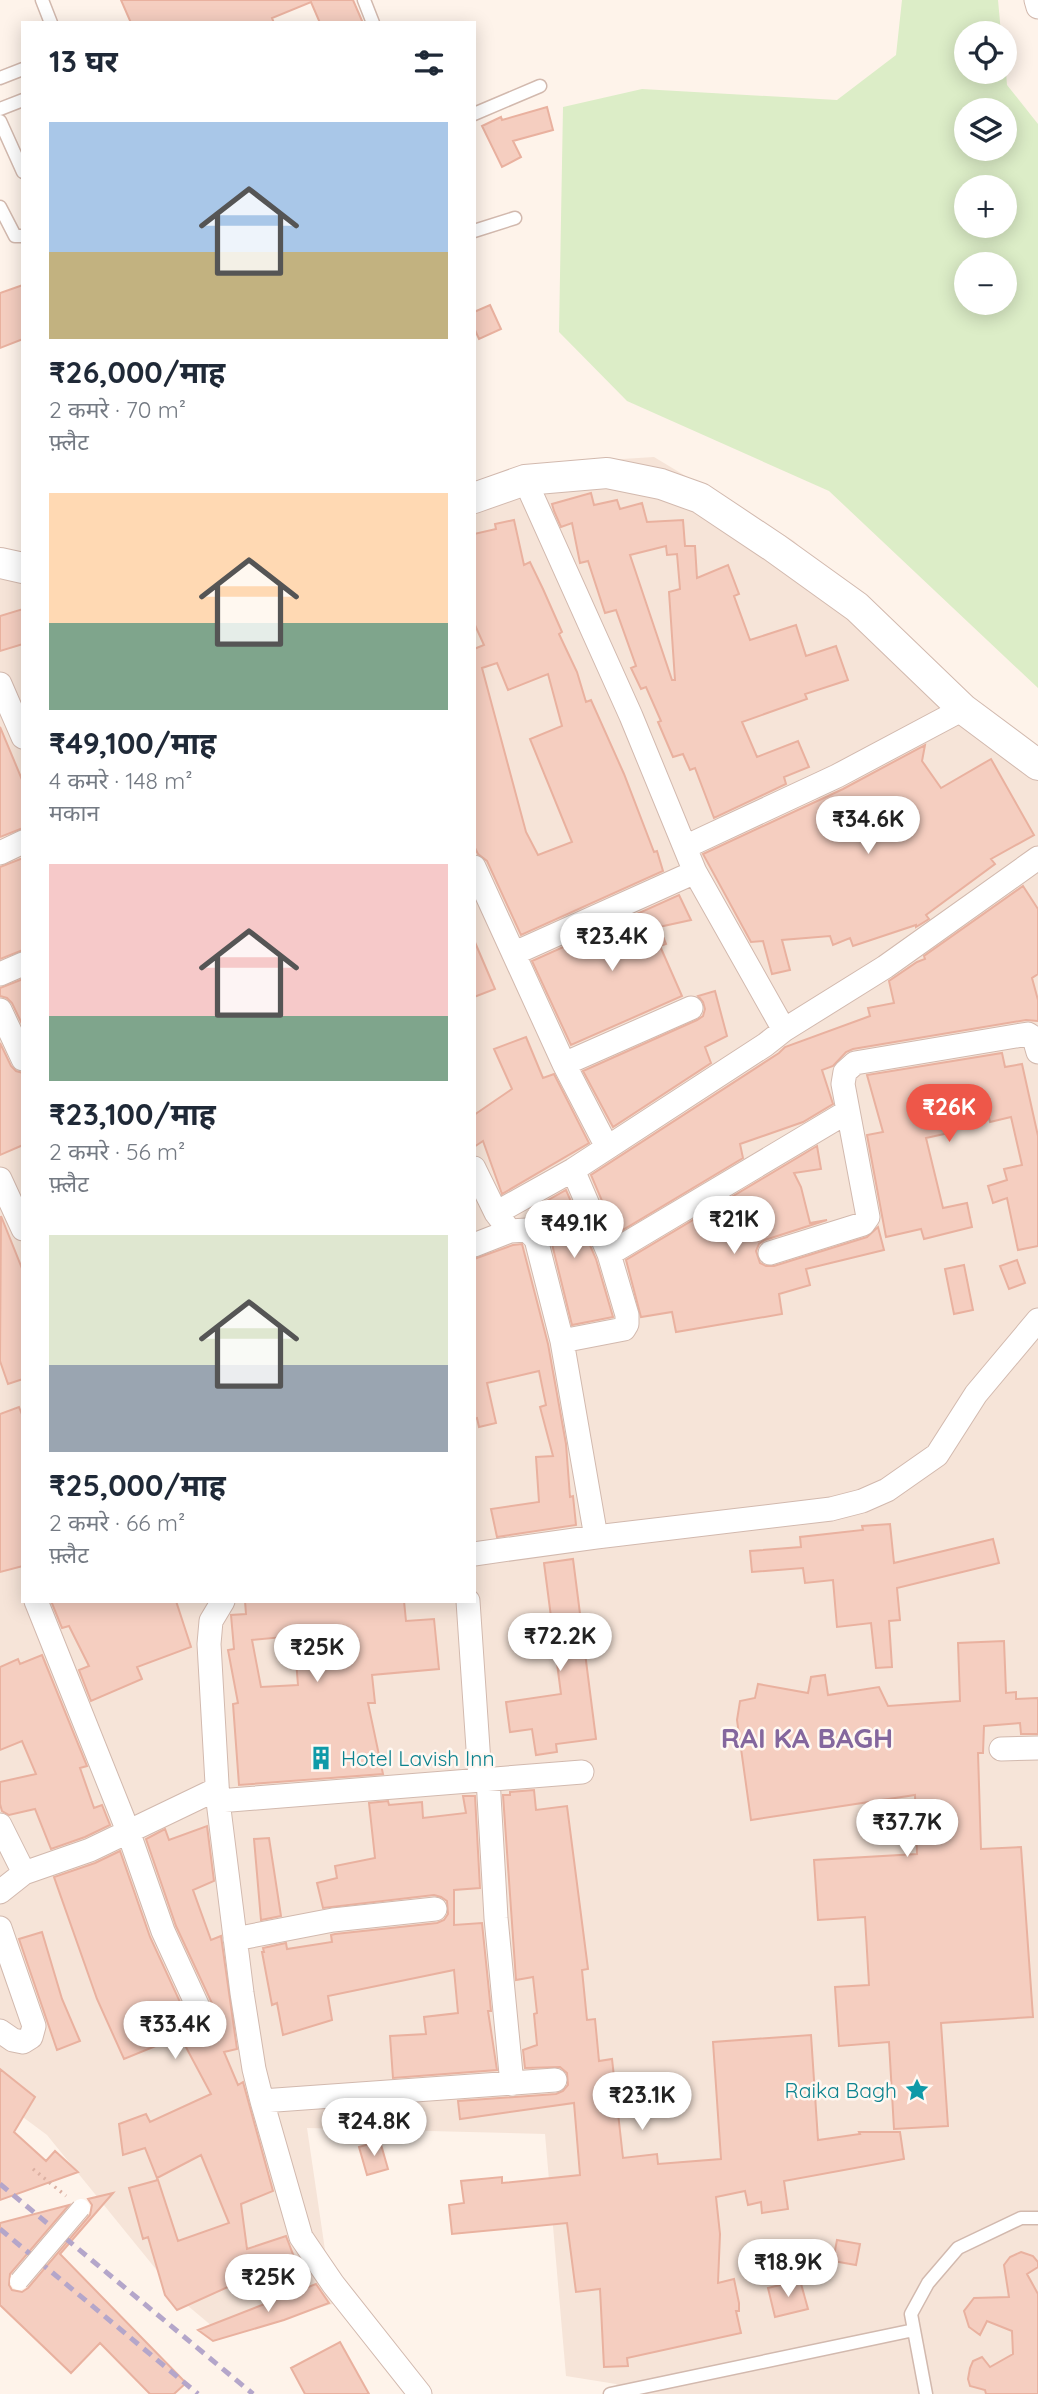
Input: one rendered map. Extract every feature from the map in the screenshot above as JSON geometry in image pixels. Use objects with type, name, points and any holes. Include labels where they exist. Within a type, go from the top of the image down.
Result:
[{"type":"street","points":[[1036,0],[1038,7]]},
{"type":"street","points":[[476,497],[525,480],[607,473],[661,484],[700,498],[856,607],[963,709],[1038,765]]},
{"type":"street","points":[[525,480],[631,716],[695,872],[784,1030]]},
{"type":"street","points":[[0,563],[21,568]]},
{"type":"street","points":[[0,684],[21,732]]},
{"type":"street","points":[[685,847],[837,776],[963,709]]},
{"type":"street","points":[[0,853],[21,843]]},
{"type":"street","points":[[476,1243],[573,1170],[784,1030],[885,967],[1037,862]]},
{"type":"street","points":[[476,871],[565,1064],[607,1147]]},
{"type":"street","points":[[515,953],[695,872]]},
{"type":"street","points":[[0,974],[21,965]]},
{"type":"street","points":[[565,1064],[691,1008]]},
{"type":"street","points":[[0,1010],[21,1055]]},
{"type":"street","points":[[770,1253],[863,1224],[868,1217],[843,1084],[845,1072],[855,1063],[1028,1034],[1034,1038],[1038,1052]]},
{"type":"street","points":[[609,1254],[847,1112]]},
{"type":"street","points":[[562,1341],[624,1329],[627,1324],[627,1315],[609,1254],[573,1170]]},
{"type":"street","points":[[476,1172],[503,1222],[527,1230],[536,1239],[562,1341],[596,1536]]},
{"type":"street","points":[[0,1179],[21,1225]]},
{"type":"street","points":[[476,1555],[596,1536],[831,1509],[862,1501],[887,1490],[937,1455],[976,1394],[1038,1320]]},
{"type":"street","points":[[37,1603],[128,1831],[163,1931],[204,2020]]},
{"type":"street","points":[[468,1603],[512,2084]]},
{"type":"street","points":[[217,1611],[209,1644],[218,1795],[235,1939],[254,2069],[262,2101],[302,2237],[333,2284],[420,2394]]},
{"type":"street","points":[[1001,1749],[1038,1748]]},
{"type":"street","points":[[0,1892],[24,1873],[90,1850],[128,1831],[218,1795],[582,1772]]},
{"type":"street","points":[[0,1825],[24,1873]]},
{"type":"street","points":[[235,1939],[333,1920],[435,1909]]},
{"type":"street","points":[[0,1928],[34,2026],[31,2037],[23,2042],[13,2040],[0,2031]]},
{"type":"street","points":[[262,2101],[555,2080]]},
{"type":"street","points":[[19,2281],[81,2208]]},
{"type":"lane","points":[[42,0],[50,21]]},
{"type":"lane","points":[[364,0],[372,21]]},
{"type":"lane","points":[[0,78],[21,70]]},
{"type":"lane","points":[[476,113],[540,86]]},
{"type":"lane","points":[[0,109],[21,101]]},
{"type":"lane","points":[[0,121],[21,168]]},
{"type":"lane","points":[[0,206],[10,230],[15,236],[21,236]]},
{"type":"lane","points":[[476,230],[515,218]]},
{"type":"lane","points":[[926,2394],[911,2314],[928,2283],[958,2248],[1021,2218],[1038,2218]]},
{"type":"lane","points":[[610,2394],[914,2330]]},
{"type":"path","points":[[33,2169],[81,2208]]},
{"type":"shaded area","points":[[654,457],[794,541],[1038,774],[1038,2394],[623,2394],[616,2384],[566,2376],[545,2134],[307,2128],[333,2304],[219,2332],[181,2300],[47,2135],[0,2100],[0,555],[21,560],[21,1603],[476,1603],[476,491],[543,464]]},
{"type":"green space","points":[[902,0],[998,0],[1000,21],[954,21],[954,84],[1007,84],[1038,124],[1038,688],[829,491],[627,401],[559,332],[563,107],[642,89],[837,100],[896,55]]},
{"type":"building","points":[[121,0],[353,0],[362,21],[319,21],[311,2],[272,18],[273,21],[130,21]]},
{"type":"building","points":[[547,107],[553,130],[513,141],[521,157],[502,167],[482,126],[501,117],[502,120]]},
{"type":"building","points":[[21,286],[21,340],[0,348],[0,293]]},
{"type":"building","points":[[490,305],[501,329],[479,339],[476,332],[476,311]]},
{"type":"building","points":[[591,493],[594,505],[617,500],[620,509],[642,503],[647,522],[683,520],[685,546],[695,546],[697,578],[728,565],[739,594],[734,596],[750,640],[796,625],[806,656],[836,646],[848,680],[805,694],[807,699],[742,722],[757,757],[798,741],[809,767],[784,777],[786,784],[714,818],[695,768],[690,770],[683,754],[673,757],[646,687],[641,689],[631,668],[636,666],[616,610],[605,613],[588,561],[580,563],[572,523],[561,527],[552,504]],"holes":[[[666,546],[667,555],[677,554],[680,589],[669,592],[675,680],[672,680],[630,555]]]},
{"type":"building","points":[[514,520],[524,565],[530,562],[543,589],[562,632],[559,634],[577,672],[586,702],[591,700],[624,774],[654,852],[657,851],[663,871],[521,935],[487,861],[476,850],[476,648],[484,645],[476,627],[476,534],[496,529],[495,524]],"holes":[[[497,663],[508,690],[548,674],[562,726],[530,739],[572,842],[538,855],[526,832],[482,668]]]},
{"type":"building","points":[[21,610],[21,645],[0,651],[0,616]]},
{"type":"building","points":[[0,727],[21,777],[21,829],[0,837]]},
{"type":"building","points":[[925,745],[922,761],[941,788],[991,759],[1034,835],[991,859],[995,864],[926,915],[929,919],[916,927],[853,946],[850,938],[833,945],[830,936],[782,940],[790,970],[772,974],[763,941],[751,942],[703,854],[843,789]]},
{"type":"building","points":[[21,859],[21,951],[0,959],[0,867]]},
{"type":"building","points":[[1023,886],[1038,909],[1038,974],[1032,978],[1038,1000],[1038,1021],[1026,1020],[846,1052],[833,1066],[822,1070],[833,1104],[803,1122],[740,1144],[743,1158],[616,1234],[591,1175],[785,1047],[870,1016],[868,1008],[894,1003],[889,981],[925,959],[924,956]]},
{"type":"building","points":[[679,895],[691,920],[659,927],[666,944],[660,946],[682,996],[571,1045],[532,961]]},
{"type":"building","points":[[476,945],[495,989],[476,996]]},
{"type":"building","points":[[21,980],[21,1022],[12,1003],[0,996],[0,988]]},
{"type":"building","points":[[715,991],[727,1036],[705,1047],[711,1063],[613,1127],[583,1071],[697,1020],[703,1016],[705,1009],[698,996]]},
{"type":"building","points":[[526,1037],[543,1078],[554,1074],[589,1143],[502,1194],[483,1141],[476,1146],[476,1114],[512,1089],[494,1049]]},
{"type":"building","points":[[0,1043],[11,1066],[21,1072],[21,1146],[0,1155]]},
{"type":"building","points":[[1002,1053],[1005,1067],[1022,1064],[1038,1136],[1038,1246],[1018,1250],[1007,1198],[993,1203],[988,1186],[1007,1180],[1004,1169],[1022,1165],[1011,1117],[990,1122],[984,1099],[944,1108],[949,1133],[926,1138],[943,1208],[967,1203],[972,1227],[924,1239],[921,1229],[886,1237],[867,1135],[883,1132],[867,1075]]},
{"type":"building","points":[[817,1146],[821,1169],[794,1173],[801,1187],[810,1223],[827,1220],[765,1240],[759,1244],[756,1251],[760,1263],[774,1266],[867,1237],[878,1227],[884,1250],[806,1269],[810,1285],[779,1294],[782,1314],[676,1332],[672,1312],[641,1317],[626,1260]]},
{"type":"building","points":[[566,1190],[596,1259],[613,1317],[572,1325],[550,1236],[537,1220],[530,1217],[529,1211]]},
{"type":"building","points":[[1,1216],[21,1266],[21,1380],[8,1384],[0,1361]]},
{"type":"building","points":[[522,1244],[548,1344],[566,1444],[570,1497],[573,1496],[576,1525],[497,1537],[491,1509],[539,1502],[536,1457],[553,1456],[540,1407],[546,1405],[539,1371],[487,1383],[496,1423],[479,1427],[476,1418],[476,1258]]},
{"type":"building","points":[[1017,1260],[1025,1283],[1009,1289],[1000,1266]]},
{"type":"building","points":[[964,1265],[973,1310],[954,1314],[945,1269]]},
{"type":"building","points":[[19,1407],[21,1412],[21,1567],[0,1572],[0,1414]]},
{"type":"building","points":[[890,1524],[894,1563],[993,1539],[999,1563],[897,1588],[900,1620],[889,1621],[892,1667],[876,1668],[871,1623],[837,1627],[833,1580],[805,1583],[803,1568],[752,1572],[750,1551],[801,1547],[800,1537]]},
{"type":"building","points":[[573,1559],[596,1739],[556,1744],[557,1752],[536,1755],[532,1729],[510,1732],[506,1702],[561,1694],[544,1563]]},
{"type":"building","points":[[52,1603],[177,1603],[191,1647],[137,1667],[142,1679],[91,1701],[79,1670],[89,1666],[69,1626],[62,1628]]},
{"type":"building","points":[[245,1603],[404,1603],[406,1621],[434,1619],[439,1669],[372,1675],[375,1703],[368,1703],[383,1774],[239,1785],[233,1704],[238,1703],[228,1650],[234,1649],[231,1615],[246,1614]],"holes":[[[294,1636],[298,1685],[261,1687],[252,1640]]]},
{"type":"building","points":[[1004,1641],[1006,1693],[1016,1692],[1016,1699],[1038,1698],[1038,1734],[1021,1734],[1020,1723],[984,1726],[983,1753],[978,1753],[981,1849],[1021,1847],[1033,2017],[941,2023],[948,2126],[894,2129],[889,2042],[839,2046],[835,1987],[869,1985],[865,1917],[818,1920],[814,1860],[917,1854],[915,1795],[751,1820],[737,1720],[740,1701],[755,1698],[758,1684],[808,1693],[811,1677],[825,1675],[828,1695],[879,1687],[888,1706],[960,1701],[958,1643]]},
{"type":"building","points":[[42,1655],[87,1766],[80,1768],[94,1808],[102,1805],[110,1825],[51,1849],[35,1809],[9,1815],[2,1811],[0,1804],[0,1782],[36,1774],[22,1741],[0,1750],[0,1667],[18,1659],[20,1664]]},
{"type":"building","points":[[534,1790],[536,1810],[567,1806],[588,1969],[582,1970],[587,2020],[595,2019],[599,2061],[612,2059],[623,2158],[657,2154],[658,2164],[721,2159],[713,2042],[811,2035],[818,2140],[860,2134],[859,2132],[900,2132],[904,2159],[784,2181],[788,2209],[762,2213],[761,2202],[748,2205],[745,2191],[716,2197],[720,2234],[718,2283],[734,2279],[739,2303],[739,2311],[736,2311],[741,2333],[627,2358],[628,2366],[604,2367],[600,2289],[576,2292],[567,2223],[452,2234],[449,2205],[464,2203],[461,2181],[502,2177],[502,2183],[580,2175],[574,2103],[460,2119],[458,2101],[556,2094],[568,2085],[567,2073],[560,2067],[525,2068],[523,2050],[537,2045],[534,2014],[537,2013],[533,1977],[516,1980],[503,1795]]},
{"type":"building","points":[[463,1796],[475,1796],[480,1888],[454,1890],[454,1925],[482,1923],[491,2011],[488,2011],[497,2070],[393,2078],[390,2036],[426,2034],[424,2017],[458,2013],[454,1970],[328,1996],[332,2020],[283,2035],[277,2003],[272,2005],[263,1948],[286,1943],[287,1949],[332,1942],[331,1935],[335,1934],[437,1923],[444,1920],[448,1914],[447,1901],[434,1895],[323,1908],[317,1883],[337,1878],[335,1866],[375,1858],[369,1803],[388,1801],[389,1805],[422,1802],[423,1818],[466,1813]]},
{"type":"building","points":[[207,1826],[214,1881],[193,1890],[211,1940],[221,1936],[237,2049],[224,2052],[238,2085],[243,2082],[273,2191],[241,2204],[247,2249],[286,2236],[294,2257],[177,2310],[165,2295],[148,2237],[143,2239],[129,2188],[158,2180],[178,2241],[229,2223],[201,2155],[157,2178],[145,2148],[123,2155],[119,2124],[146,2114],[150,2122],[211,2094],[180,2036],[124,2059],[97,1999],[54,1877],[120,1851],[150,1937],[191,2026],[197,2032],[209,2033],[216,2027],[217,2014],[176,1926],[146,1839],[165,1829],[169,1840]]},
{"type":"building","points":[[269,1838],[281,1916],[261,1920],[254,1839]]},
{"type":"building","points":[[42,1932],[62,1999],[80,2041],[57,2050],[19,1939]]},
{"type":"building","points":[[0,2069],[35,2097],[14,2132],[46,2161],[55,2151],[78,2172],[0,2200]]},
{"type":"building","points":[[380,2141],[388,2169],[367,2175],[359,2147]]},
{"type":"building","points":[[113,2193],[60,2254],[186,2383],[174,2394],[150,2394],[100,2343],[71,2373],[0,2305],[0,2223],[69,2205],[10,2274],[9,2285],[12,2290],[22,2292],[90,2215],[92,2205],[88,2199]]},
{"type":"building","points":[[837,2240],[860,2244],[856,2265],[833,2261]]},
{"type":"building","points":[[1021,2252],[1033,2256],[1038,2262],[1038,2267],[1027,2274],[1038,2294],[1038,2394],[986,2394],[985,2390],[970,2386],[970,2368],[973,2361],[982,2357],[990,2367],[1013,2354],[1012,2331],[987,2321],[980,2335],[969,2327],[964,2311],[974,2298],[1009,2297],[1004,2265],[1010,2257]]},
{"type":"building","points":[[800,2280],[808,2309],[775,2317],[768,2288]]},
{"type":"building","points":[[316,2284],[329,2303],[284,2320],[213,2341],[198,2330]]},
{"type":"building","points":[[340,2342],[369,2394],[305,2394],[291,2368]]},
{"type":"railway","points":[[0,2184],[253,2394]]},
{"type":"railway","points":[[0,2229],[198,2394]]},
{"type":"place","name":"Hotel Lavish Inn","points":[[321,1758]]},
{"type":"place","name":"Raika Bagh","points":[[917,2090]]},
{"type":"district","name":"RAI KA BAGH","points":[[807,1737]]}]
